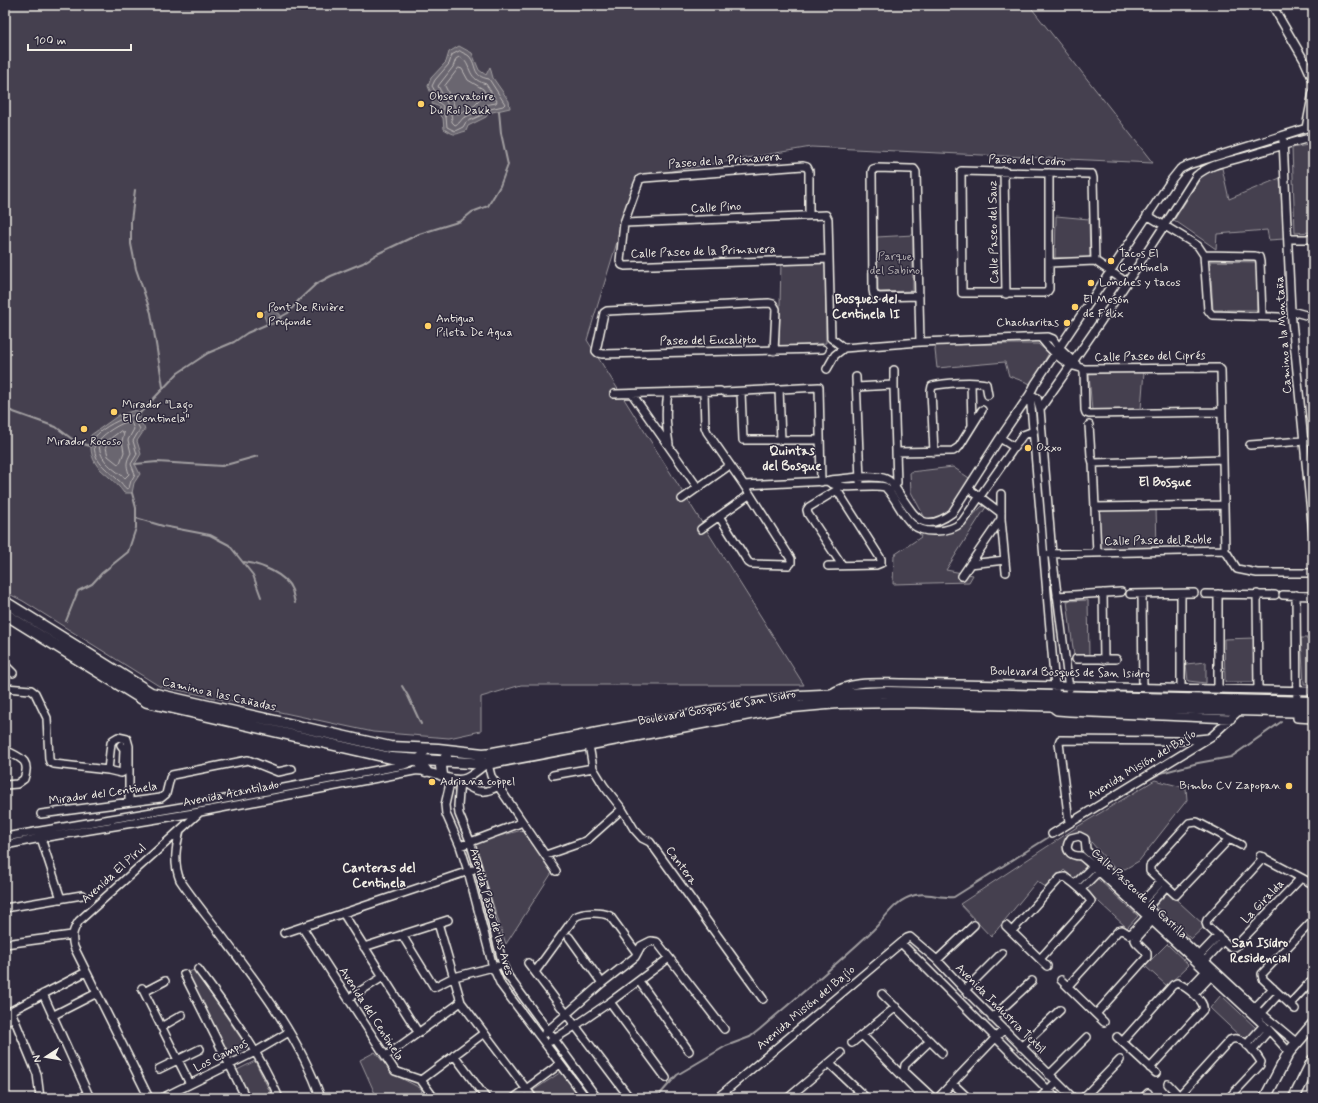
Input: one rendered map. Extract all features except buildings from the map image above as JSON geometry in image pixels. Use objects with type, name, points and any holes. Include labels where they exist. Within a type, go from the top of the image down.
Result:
[{"type":"main road","name":"Camino a las Cañadas","points":[[5,602],[151,693],[314,735],[391,758],[443,761]]},
{"type":"main road","name":"Camino a las Cañadas","points":[[5,614],[147,702],[314,735],[390,747],[451,750]]},
{"type":"main road","name":"Boulevard Bosques de San Isidro","points":[[451,750],[483,754],[493,753],[723,709],[800,696],[830,694],[888,692],[1069,705],[1240,710],[1297,710],[1313,702]]},
{"type":"main road","name":"Boulevard Bosques de San Isidro","points":[[443,761],[487,764],[782,708],[838,702],[1057,704]]},
{"type":"main road","name":"Boulevard Bosques de San Isidro","points":[[1069,705],[1297,710],[1313,712]]},
{"type":"main road","points":[[446,777],[441,766],[451,750]]},
{"type":"main road","points":[[417,760],[426,771]]},
{"type":"main road","points":[[1265,1098],[1289,1052],[1313,1024]]},
{"type":"main road","points":[[1294,1098],[1313,1060]]},
{"type":"street","points":[[1272,5],[1304,60],[1313,80]]},
{"type":"street","points":[[744,485],[824,482],[831,485],[860,488],[881,486],[892,489],[921,521],[928,523],[941,521],[952,513],[1030,394],[1035,384],[1172,179],[1180,170],[1188,165],[1310,127],[1313,92]]},
{"type":"street","name":"Camino a la Montaña","points":[[1282,135],[1284,144],[1291,311],[1303,441],[1309,465],[1313,533]]},
{"type":"street","points":[[1040,409],[1076,366],[1126,282],[1200,172],[1216,165],[1284,144],[1313,137]]},
{"type":"street","points":[[1188,165],[1196,176]]},
{"type":"street","name":"Paseo de la Primavera","points":[[644,178],[804,166],[807,167],[809,171],[809,215]]},
{"type":"street","points":[[919,296],[878,297],[874,295],[873,169],[914,169],[916,172],[919,296],[920,342]]},
{"type":"street","name":"Paseo del Cedro","points":[[1006,294],[962,293],[961,171],[1092,174],[1095,261]]},
{"type":"street","name":"Calle Paseo del Sauz","points":[[1004,171],[1006,294]]},
{"type":"street","points":[[1006,294],[1047,292],[1049,289],[1049,173]]},
{"type":"street","name":"Calle Paseo de la Primavera","points":[[644,178],[640,179],[624,223],[620,261],[622,265],[829,259]]},
{"type":"street","points":[[809,215],[826,215],[828,219],[831,338],[822,349],[835,355]]},
{"type":"street","name":"Calle Pino","points":[[624,223],[809,215]]},
{"type":"street","points":[[1147,215],[1198,246],[1202,251],[1204,255],[1209,313],[1212,315],[1279,317]]},
{"type":"street","points":[[1288,239],[1313,239]]},
{"type":"street","points":[[1204,255],[1259,257],[1262,316]]},
{"type":"street","points":[[1049,263],[1095,261],[1126,282]]},
{"type":"street","name":"Paseo del Eucalipto","points":[[774,351],[776,309],[773,304],[769,303],[607,311],[604,313],[596,351],[598,354],[602,354],[774,351],[822,349]]},
{"type":"street","points":[[1291,311],[1313,317]]},
{"type":"street","points":[[827,370],[835,355],[844,348],[920,342],[1048,337],[1053,339],[1057,351],[1076,366]]},
{"type":"street","points":[[831,338],[844,348]]},
{"type":"street","name":"Calle Paseo del Ciprés","points":[[1222,412],[1089,414],[1086,413],[1085,410],[1076,366],[1219,368],[1221,370],[1222,412],[1222,435]]},
{"type":"street","points":[[892,489],[897,483],[894,370]]},
{"type":"street","points":[[856,377],[860,488]]},
{"type":"street","points":[[971,383],[972,425]]},
{"type":"street","points":[[934,452],[932,386],[971,383],[986,384],[988,395]]},
{"type":"street","points":[[856,387],[894,386]]},
{"type":"street","points":[[614,394],[740,392],[819,387],[820,440],[824,482]]},
{"type":"street","points":[[779,389],[781,440]]},
{"type":"street","points":[[704,392],[705,427],[707,432],[744,485],[791,559],[791,563],[789,565],[751,564],[748,562],[719,516]]},
{"type":"street","points":[[740,392],[743,440],[820,440]]},
{"type":"street","points":[[668,393],[666,418],[669,446]]},
{"type":"street","points":[[632,394],[698,488]]},
{"type":"street","points":[[1030,394],[1037,398],[1040,409],[1052,554],[1069,705]]},
{"type":"street","points":[[1030,394],[1057,704]]},
{"type":"street","points":[[896,452],[934,452],[956,450],[982,410]]},
{"type":"street","name":"Calle Paseo del Roble","points":[[1089,425],[1091,456],[1093,463],[1097,553]]},
{"type":"street","points":[[842,565],[808,514],[807,510],[837,485],[860,478],[880,478],[892,483],[892,489],[902,512],[908,521],[916,527],[926,531],[943,531],[953,529],[962,522],[1023,435],[1034,431]]},
{"type":"street","name":"Calle Paseo del Roble","points":[[1044,554],[1225,550],[1222,435]]},
{"type":"street","points":[[1000,438],[1014,447]]},
{"type":"street","points":[[1250,445],[1313,441]]},
{"type":"street","points":[[1093,463],[1223,459]]},
{"type":"street","points":[[682,499],[730,465]]},
{"type":"street","points":[[828,566],[876,565],[881,563],[882,559],[837,485]]},
{"type":"street","points":[[968,488],[1001,516]]},
{"type":"street","points":[[1001,494],[1001,516],[1006,572]]},
{"type":"street","points":[[702,529],[750,495]]},
{"type":"street","points":[[1095,507],[1224,505]]},
{"type":"street","points":[[902,512],[908,508]]},
{"type":"street","points":[[952,513],[962,522]]},
{"type":"street","points":[[962,576],[1001,516]]},
{"type":"street","points":[[941,521],[943,531]]},
{"type":"street","points":[[1225,550],[1237,569],[1257,573],[1313,572]]},
{"type":"street","points":[[970,564],[1005,560]]},
{"type":"street","points":[[1057,596],[1121,592]]},
{"type":"street","points":[[1103,593],[1104,660]]},
{"type":"street","points":[[1130,594],[1194,593]]},
{"type":"street","points":[[1142,594],[1143,687]]},
{"type":"street","points":[[1181,594],[1181,688]]},
{"type":"street","points":[[1205,594],[1313,596]]},
{"type":"street","points":[[1218,594],[1218,689]]},
{"type":"street","points":[[1257,594],[1258,690]]},
{"type":"street","points":[[1296,595],[1297,710]]},
{"type":"street","points":[[1076,659],[1116,660]]},
{"type":"street","points":[[5,665],[13,672]]},
{"type":"street","name":"Boulevard Bosques de San Isidro","points":[[830,694],[839,688],[852,684],[874,683],[1313,691]]},
{"type":"street","points":[[5,688],[31,690],[35,693],[46,718],[50,762],[54,764],[108,770],[121,773],[123,772],[124,749],[121,745]]},
{"type":"street","name":"Boulevard Bosques de San Isidro","points":[[1069,705],[1231,719]]},
{"type":"street","name":"Avenida Misión del Bajío","points":[[1052,834],[1069,822],[1208,738],[1240,710]]},
{"type":"street","name":"Boulevard Bosques de San Isidro","points":[[1297,710],[1313,719]]},
{"type":"street","points":[[108,770],[111,743],[118,737],[127,739],[129,746],[129,802]]},
{"type":"street","points":[[1069,822],[1059,743],[1060,740],[1179,741],[1208,738]]},
{"type":"street","name":"Cantera","points":[[589,745],[593,768],[604,786],[622,809],[634,829],[642,838],[650,842],[763,999]]},
{"type":"street","name":"Avenida Acantilado","points":[[5,837],[88,822],[200,808],[404,765],[417,760],[429,748]]},
{"type":"street","points":[[5,750],[24,760],[27,771],[24,779],[17,784],[5,785]]},
{"type":"street","name":"Mirador del Centinela","points":[[41,814],[164,797],[172,775],[248,760],[278,772],[292,769]]},
{"type":"street","points":[[460,780],[472,775],[487,764],[491,776],[510,806],[556,871]]},
{"type":"street","points":[[553,775],[593,768]]},
{"type":"street","name":"Avenida Acantilado","points":[[5,845],[200,808],[408,772],[426,771],[460,780],[472,789],[479,791],[487,791],[498,786]]},
{"type":"street","name":"Avenida Paseo de las Aves","points":[[446,777],[446,814],[460,846],[468,871],[493,967],[501,985],[586,1098]]},
{"type":"street","name":"Avenida Paseo de las Aves","points":[[460,780],[458,806],[478,868],[503,965],[512,983],[598,1098]]},
{"type":"street","points":[[86,808],[88,822]]},
{"type":"street","name":"Avenida El Pirul","points":[[72,935],[79,921],[180,829],[200,808]]},
{"type":"street","points":[[546,855],[586,841],[622,809]]},
{"type":"street","points":[[1229,839],[1179,894],[1174,894],[1150,871],[1150,866],[1189,823],[1197,822],[1241,845]]},
{"type":"street","points":[[460,846],[518,824]]},
{"type":"street","points":[[180,829],[176,845],[175,860],[180,880],[262,989],[289,1032],[312,1074],[321,1098]]},
{"type":"street","name":"Calle Paseo de la Castilla","points":[[1098,867],[1086,850],[1085,839],[1079,836],[1071,838],[1067,848],[1070,853],[1074,856],[1081,856],[1098,867],[1256,1013],[1289,1052]]},
{"type":"street","points":[[41,838],[61,898]]},
{"type":"street","name":"La Giralda","points":[[1301,878],[1235,947],[1230,947],[1207,926],[1206,920],[1262,856],[1311,883]]},
{"type":"street","points":[[1078,887],[1098,867]]},
{"type":"street","points":[[284,933],[478,868]]},
{"type":"street","points":[[1040,959],[1090,904],[1091,901],[1078,887],[1065,877],[1060,878],[1009,928],[1040,959],[1047,966]]},
{"type":"street","points":[[1133,937],[1161,882]]},
{"type":"street","points":[[1145,911],[1166,887]]},
{"type":"street","points":[[5,908],[82,895]]},
{"type":"street","points":[[479,910],[489,908]]},
{"type":"street","name":"Calle Paseo de la Castilla","points":[[1145,911],[1200,961],[1209,974],[1256,1013],[1297,1043]]},
{"type":"street","points":[[343,913],[418,1032]]},
{"type":"street","points":[[535,972],[575,917],[579,914],[604,914],[610,916],[637,953]]},
{"type":"street","points":[[364,947],[448,920]]},
{"type":"street","points":[[1313,920],[1262,974],[1263,979],[1292,1006],[1313,979]]},
{"type":"street","points":[[438,923],[461,1002],[533,1098]]},
{"type":"street","points":[[937,960],[974,925]]},
{"type":"street","name":"Avenida del Centinela","points":[[302,927],[395,1071],[421,1080]]},
{"type":"street","points":[[1068,986],[1118,931],[1122,930],[1133,937],[1147,953],[1147,957],[1096,1014]]},
{"type":"street","points":[[5,944],[72,935],[74,947],[149,1098]]},
{"type":"street","points":[[402,935],[434,986],[454,977],[503,965]]},
{"type":"street","points":[[569,937],[602,983]]},
{"type":"street","name":"Avenida Misión del Bajío","points":[[717,1098],[900,943],[910,937]]},
{"type":"street","name":"Avenida Industria Textil","points":[[910,937],[937,960],[992,1018],[1073,1098]]},
{"type":"street","points":[[1200,961],[1220,938]]},
{"type":"street","points":[[540,1037],[602,983],[635,957],[641,946],[652,940],[655,940],[724,1029]]},
{"type":"street","name":"Avenida Industria Textil","points":[[900,943],[1056,1098]]},
{"type":"street","points":[[965,990],[1002,953]]},
{"type":"street","points":[[546,1045],[610,1002],[669,958]]},
{"type":"street","points":[[528,963],[629,1098]]},
{"type":"street","points":[[198,969],[223,1002],[255,1052],[270,1077],[278,1098]]},
{"type":"street","points":[[5,1022],[10,1014],[43,994],[86,972]]},
{"type":"street","points":[[184,974],[246,1098]]},
{"type":"street","points":[[1192,992],[1209,974]]},
{"type":"street","points":[[349,998],[382,977]]},
{"type":"street","points":[[1061,980],[1104,1022]]},
{"type":"street","points":[[165,981],[143,990],[190,1084]]},
{"type":"street","points":[[639,981],[689,1051]]},
{"type":"street","points":[[992,1018],[1032,981]]},
{"type":"street","points":[[1177,983],[1192,992],[1203,1004],[1203,1010],[1153,1070],[1119,1039],[1173,985],[1177,983]]},
{"type":"street","points":[[1256,1013],[1273,988]]},
{"type":"street","points":[[52,1016],[97,993]]},
{"type":"street","points":[[43,994],[90,1098]]},
{"type":"street","points":[[882,994],[942,1053]]},
{"type":"street","points":[[1256,1013],[1279,994]]},
{"type":"street","points":[[386,1056],[461,1002]]},
{"type":"street","points":[[610,1002],[666,1078]]},
{"type":"street","points":[[852,1043],[896,1008]]},
{"type":"street","points":[[1021,1047],[1060,1010]]},
{"type":"street","points":[[10,1014],[37,1074],[40,1098]]},
{"type":"street","points":[[161,1027],[182,1014]]},
{"type":"street","points":[[1246,1045],[1267,1027]]},
{"type":"street","points":[[1252,1050],[1267,1027]]},
{"type":"street","points":[[938,1098],[1004,1029]]},
{"type":"street","name":"Los Campos","points":[[162,1098],[230,1065],[289,1032]]},
{"type":"street","points":[[434,1098],[421,1080],[484,1033]]},
{"type":"street","points":[[862,1035],[924,1098]]},
{"type":"street","points":[[1050,1075],[1088,1037]]},
{"type":"street","points":[[1168,1084],[1180,1097],[1230,1040],[1238,1038],[1252,1050],[1261,1062],[1260,1065],[1228,1098]]},
{"type":"street","points":[[930,1041],[905,1065],[904,1071],[933,1098]]},
{"type":"street","points":[[160,1069],[200,1049]]},
{"type":"street","points":[[788,1098],[841,1053]]},
{"type":"street","points":[[454,1055],[486,1098]]},
{"type":"street","points":[[1084,1098],[1120,1060]]},
{"type":"street","points":[[829,1063],[866,1098]]},
{"type":"street","points":[[514,1098],[560,1064]]},
{"type":"street","points":[[1040,1098],[1056,1082]]},
{"type":"street","points":[[952,1083],[968,1098]]},
{"type":"street","points":[[795,1092],[802,1098]]},
{"type":"street","points":[[1142,1098],[1148,1093]]},
{"type":"green space","points":[[5,5],[1029,5],[1153,163],[811,147],[637,177],[587,340],[804,685],[521,685],[481,697],[481,731],[449,738],[373,732],[159,686],[23,601],[5,592]]},
{"type":"green space","points":[[1313,144],[1313,232],[1295,233],[1292,148]]},
{"type":"green space","points":[[1222,168],[1229,199],[1280,178],[1284,239],[1269,240],[1267,230],[1217,234],[1216,249],[1174,220],[1205,171]]},
{"type":"green space","points":[[1056,216],[1089,219],[1090,258],[1055,258]]},
{"type":"green space","name":"Parque del Sabino","points":[[913,235],[913,291],[878,292],[877,237]]},
{"type":"green space","points":[[1210,261],[1257,262],[1257,310],[1213,310]]},
{"type":"green space","points":[[826,262],[826,343],[779,348],[781,263]]},
{"type":"green space","points":[[936,344],[1038,344],[1049,353],[1031,384],[1009,376],[1005,362],[937,368],[935,350]]},
{"type":"green space","points":[[1144,371],[1141,409],[1092,411],[1089,374]]},
{"type":"green space","points":[[953,467],[972,480],[948,516],[937,521],[925,518],[911,492],[910,472]]},
{"type":"green space","points":[[982,506],[986,507],[946,570],[973,575],[969,582],[893,584],[894,555],[921,537],[918,531],[940,532],[961,528]]},
{"type":"green space","points":[[1156,506],[1157,551],[1100,551],[1097,507]]},
{"type":"green space","points":[[1088,600],[1089,655],[1074,656],[1067,601]]},
{"type":"green space","points":[[1254,638],[1254,682],[1225,682],[1224,639]]},
{"type":"green space","points":[[1301,638],[1313,640],[1313,684],[1304,684]]},
{"type":"green space","points":[[1206,662],[1206,683],[1188,681],[1186,664]]},
{"type":"green space","points":[[1155,780],[1186,788],[1187,800],[1139,861],[1125,869],[1113,867],[1084,834],[1067,836],[1063,850],[1087,868],[1075,880],[1064,870],[1047,888],[1037,881],[991,937],[960,904],[1077,827]]},
{"type":"green space","points":[[526,829],[555,868],[506,944],[473,843]]},
{"type":"green space","points":[[1097,878],[1138,916],[1127,928],[1086,890]]},
{"type":"green space","points":[[1167,891],[1205,926],[1191,939],[1155,906]]},
{"type":"green space","points":[[1167,944],[1189,965],[1167,986],[1145,966]]},
{"type":"green space","points":[[194,970],[247,1047],[228,1056],[184,974]]},
{"type":"green space","points":[[1221,995],[1256,1028],[1245,1041],[1210,1008]]},
{"type":"green space","points":[[375,1052],[393,1074],[422,1089],[421,1094],[412,1098],[377,1098],[360,1060]]},
{"type":"green space","points":[[255,1061],[273,1098],[248,1098],[235,1071]]},
{"type":"green space","points":[[561,1072],[581,1098],[536,1098],[531,1092]]},
{"type":"water","points":[[459,46],[472,53],[479,70],[486,75],[490,67],[493,78],[509,101],[510,108],[488,113],[486,117],[468,126],[466,131],[455,134],[444,129],[443,118],[437,112],[440,107],[432,104],[434,98],[428,86],[431,78],[446,62],[449,52]]},
{"type":"water","points":[[272,309],[280,314],[281,321],[270,325],[267,324],[263,313]]},
{"type":"water","points":[[136,410],[140,413],[140,421],[145,429],[137,441],[141,454],[135,464],[140,474],[134,483],[132,493],[124,493],[95,463],[92,456],[91,435],[119,415]]},
{"type":"waterway","points":[[279,318],[288,313],[316,284],[363,263],[377,254],[419,234],[461,221],[472,212],[488,206],[500,186],[508,165],[501,133],[499,111]]},
{"type":"waterway","points":[[135,190],[131,221],[131,244],[136,269],[151,313],[163,387]]},
{"type":"waterway","points":[[140,413],[178,373],[208,353],[234,342],[247,333],[270,323]]},
{"type":"waterway","points":[[5,409],[56,427],[76,442],[90,446]]},
{"type":"waterway","points":[[135,464],[157,462],[222,466],[258,456]]},
{"type":"waterway","points":[[66,621],[78,591],[92,584],[102,573],[128,552],[136,528],[136,508],[132,493]]},
{"type":"waterway","points":[[136,518],[163,526],[210,535],[229,545],[253,575],[261,597]]},
{"type":"waterway","points":[[244,562],[265,568],[284,579],[292,590],[295,603]]},
{"type":"waterway","points":[[402,686],[421,724]]},
{"type":"waterway","points":[[1144,782],[1161,773],[1198,763],[1231,757],[1281,722]]},
{"type":"waterway","points":[[658,1098],[677,1075],[726,1046],[750,1037],[760,1029],[857,945],[898,903],[909,897],[920,894],[954,897],[1052,835]]},
{"type":"place","name":"Observatoire Du Roi Dakk","points":[[421,104]]},
{"type":"place","name":"Tacos El Centinela","points":[[1111,261]]},
{"type":"place","name":"Lonches y tacos","points":[[1091,283]]},
{"type":"place","name":"El Mesón de Félix","points":[[1075,307]]},
{"type":"place","name":"Pont De Rivière Profonde","points":[[260,315]]},
{"type":"place","name":"Chacharitas","points":[[1067,323]]},
{"type":"place","name":"Antigua Pileta De Agua","points":[[428,326]]},
{"type":"place","name":"Mirador \"Lago El Centinela\"","points":[[114,412]]},
{"type":"place","name":"Mirador Rocoso","points":[[84,429]]},
{"type":"place","name":"Oxxo","points":[[1028,448]]},
{"type":"place","name":"Adriana coppel","points":[[432,782]]},
{"type":"place","name":"Bimbo CV Zapopan","points":[[1289,786]]},
{"type":"district","name":"Bosques del Centinela II","points":[[866,306]]},
{"type":"district","name":"Quintas del Bosque","points":[[792,458]]},
{"type":"district","name":"El Bosque","points":[[1165,482]]},
{"type":"district","name":"Canteras del Centinela","points":[[379,876]]},
{"type":"district","name":"San Isidro Residencial","points":[[1260,950]]}]
